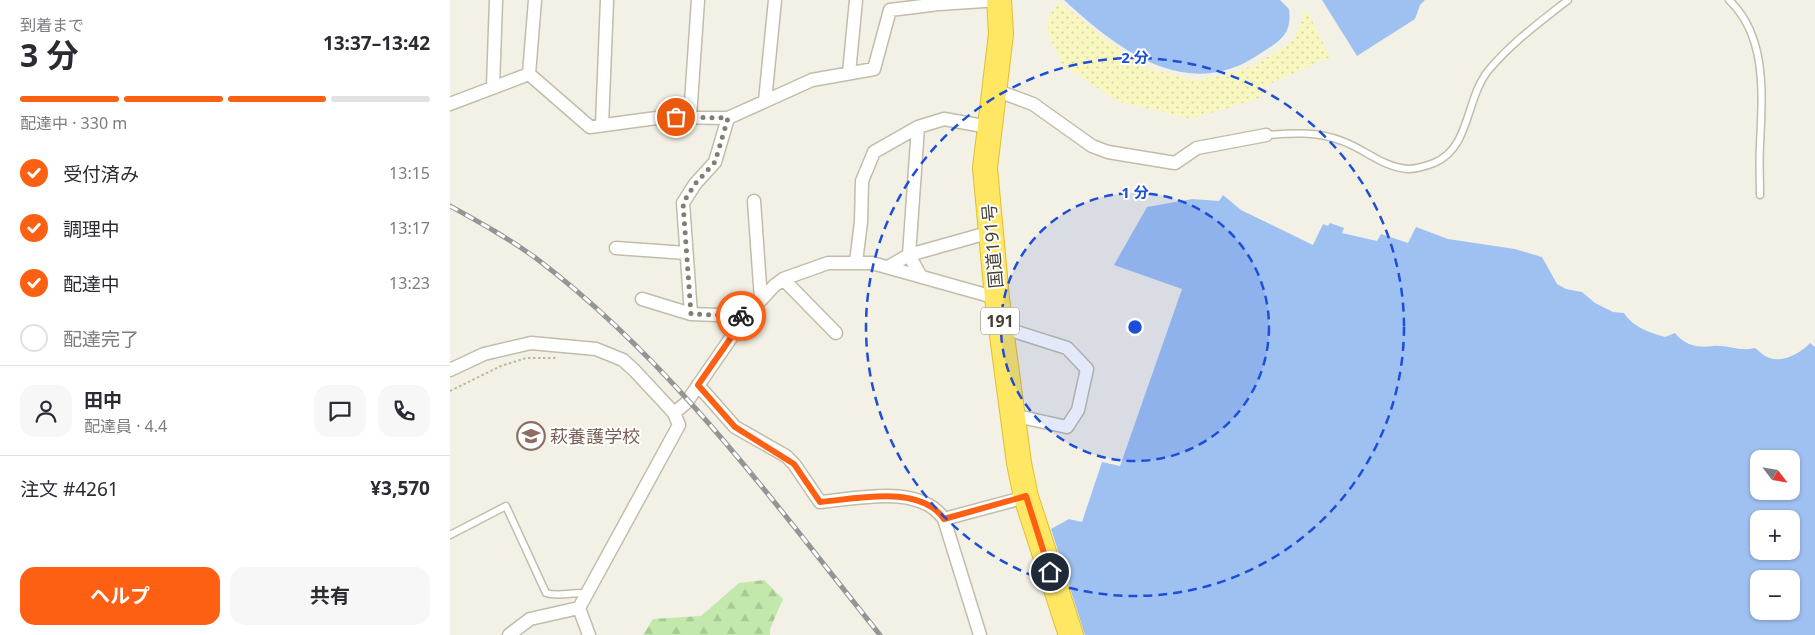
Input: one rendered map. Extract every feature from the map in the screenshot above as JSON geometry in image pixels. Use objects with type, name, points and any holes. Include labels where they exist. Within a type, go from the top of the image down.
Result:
[{"type":"highway","name":"国道191号","points":[[999,0],[1001,34],[985,168],[997,298],[1019,463],[1026,496],[1071,635]]},
{"type":"street","points":[[493,88],[496,0]]},
{"type":"street","points":[[529,74],[535,0]]},
{"type":"street","points":[[602,125],[607,0]]},
{"type":"street","points":[[690,117],[698,0]]},
{"type":"street","points":[[765,101],[775,0]]},
{"type":"street","points":[[849,73],[856,0]]},
{"type":"street","points":[[529,74],[590,127],[664,117],[728,118],[812,80],[874,68],[890,10],[999,0]]},
{"type":"street","points":[[450,104],[529,74]]},
{"type":"street","points":[[995,90],[1034,104],[1092,146],[1127,156],[1175,163],[1197,148],[1266,134]]},
{"type":"street","points":[[691,314],[683,203],[695,184],[715,162],[728,118]]},
{"type":"street","points":[[856,262],[861,222],[862,180],[874,152],[918,127],[944,119],[990,127]]},
{"type":"street","points":[[918,127],[909,255],[920,275]]},
{"type":"street","points":[[754,201],[761,300]]},
{"type":"street","points":[[888,267],[909,255],[991,232]]},
{"type":"street","points":[[616,248],[686,253]]},
{"type":"street","points":[[674,413],[686,403],[746,316],[783,278],[828,263],[856,262],[920,275],[997,298]]},
{"type":"street","points":[[783,278],[836,333]]},
{"type":"street","points":[[642,299],[691,314],[746,316]]},
{"type":"street","points":[[1001,327],[1068,348],[1087,369],[1078,410],[1067,427],[1012,415]]},
{"type":"street","points":[[450,370],[484,354],[531,343],[596,349],[623,360],[674,413],[679,425],[579,608],[589,635]]},
{"type":"street","points":[[698,385],[735,427],[794,464],[820,502],[891,497],[914,499],[938,511],[944,519],[980,635]]},
{"type":"street","points":[[944,519],[1026,496]]},
{"type":"street","points":[[509,635],[530,618],[579,608]]},
{"type":"lane","points":[[1266,134],[1301,132],[1324,135],[1344,141],[1382,163],[1409,169],[1428,166],[1445,158],[1455,148],[1486,73],[1512,46],[1568,0]]},
{"type":"lane","points":[[1729,0],[1745,20],[1758,53],[1763,90],[1760,195]]},
{"type":"lane","points":[[450,534],[506,506],[546,593],[555,596],[573,592],[587,593]]},
{"type":"path","points":[[450,391],[501,366],[526,358],[562,358]]},
{"type":"green space","points":[[764,580],[783,599],[770,629],[770,635],[643,635],[653,619],[701,616],[739,583]]},
{"type":"sand","points":[[1058,1],[1146,68],[1195,80],[1226,75],[1254,65],[1293,41],[1306,9],[1330,57],[1265,86],[1260,98],[1191,119],[1117,101],[1063,65],[1048,34],[1048,19]]},
{"type":"water","points":[[1064,0],[1280,0],[1289,9],[1289,25],[1284,36],[1274,44],[1234,67],[1208,73],[1182,72],[1156,65],[1132,53],[1108,37]]},
{"type":"water","points":[[1322,0],[1425,0],[1420,5],[1415,19],[1357,56]]},
{"type":"water","points":[[1223,195],[1241,210],[1313,245],[1323,224],[1328,226],[1330,223],[1344,228],[1342,233],[1377,241],[1381,234],[1408,243],[1416,227],[1448,239],[1515,249],[1542,257],[1557,284],[1566,289],[1582,292],[1595,303],[1613,312],[1624,313],[1642,329],[1665,337],[1675,333],[1683,341],[1692,345],[1744,349],[1755,348],[1769,358],[1780,359],[1797,353],[1810,343],[1815,347],[1815,635],[1085,635],[1051,529],[1069,519],[1082,522],[1102,462],[1120,466],[1182,289],[1114,265],[1147,207],[1192,199],[1219,201]]},
{"type":"railway","points":[[450,206],[537,259],[586,299],[633,343],[720,436],[880,635]]},
{"type":"way so far","points":[[676,117],[728,118],[715,162],[695,184],[683,203],[691,314],[741,316]]},
{"type":"place","name":"萩養護学校","points":[[531,436]]},
{"type":"route","points":[[741,316],[746,316],[698,385],[735,427],[786,456],[794,464],[820,502],[891,497],[914,499],[929,505],[938,511],[944,519],[1026,496],[1050,572]]}]
